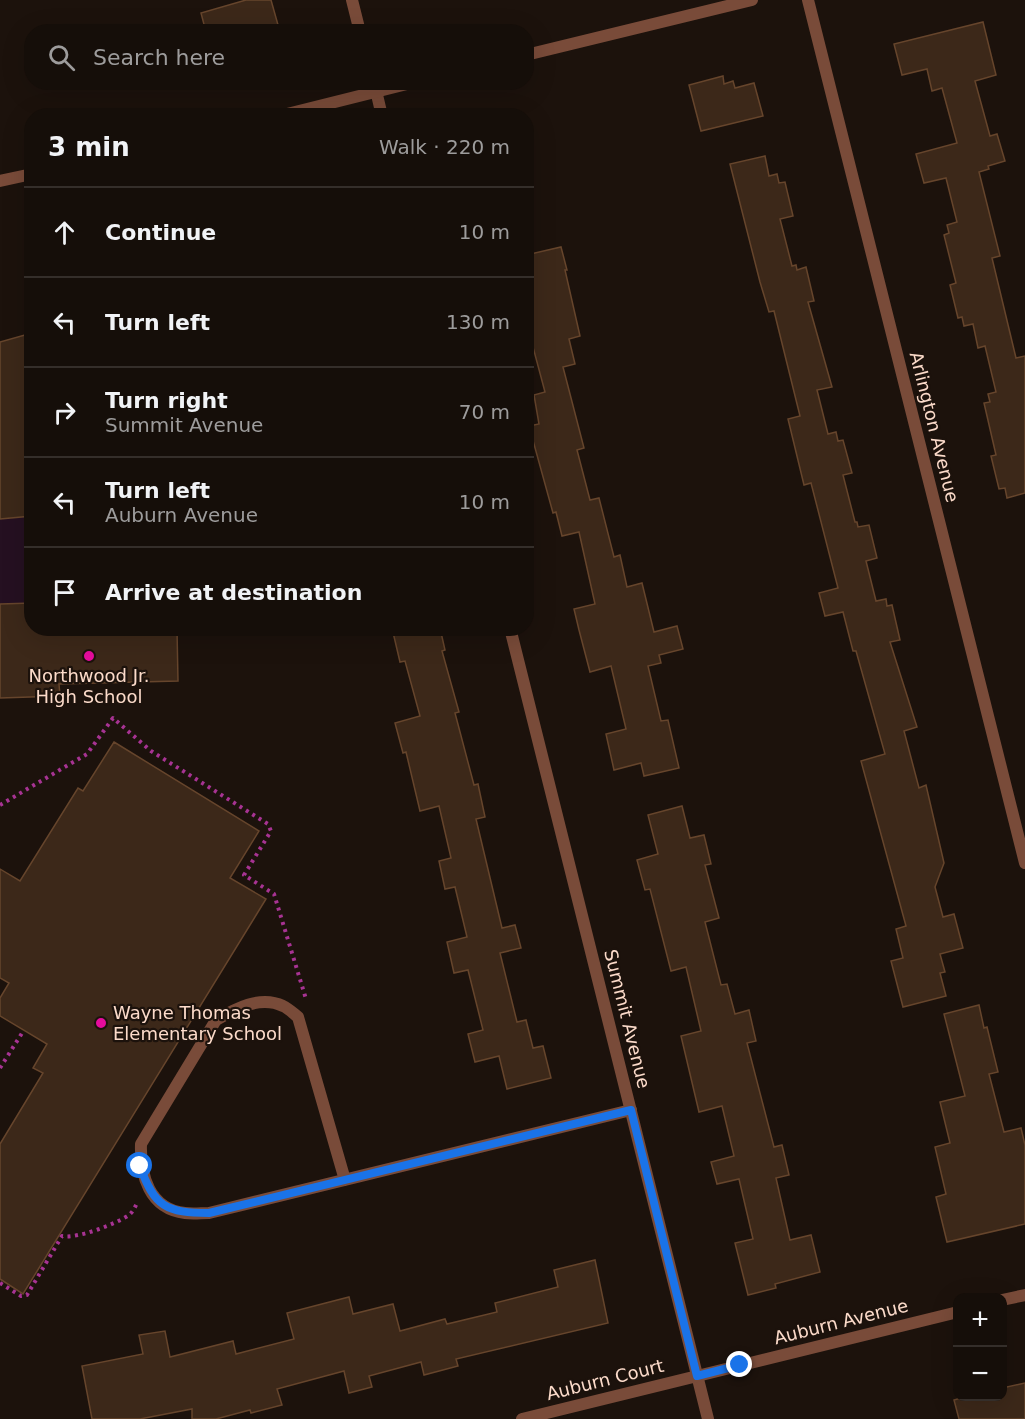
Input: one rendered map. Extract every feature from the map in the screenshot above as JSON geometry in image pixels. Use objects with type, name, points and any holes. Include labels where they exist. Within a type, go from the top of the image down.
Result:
[{"type":"street","points":[[352,0],[358,24]]},
{"type":"street","points":[[534,53],[752,0]]},
{"type":"street","name":"Arlington Avenue","points":[[808,0],[1025,863]]},
{"type":"street","points":[[305,108],[365,90]]},
{"type":"street","points":[[376,90],[380,108]]},
{"type":"street","points":[[0,181],[24,176]]},
{"type":"street","name":"Summit Avenue","points":[[512,636],[708,1419]]},
{"type":"street","points":[[345,1180],[298,1017],[282,1005],[256,1002],[235,1009],[216,1020],[141,1144],[140,1166],[147,1186],[162,1205],[183,1213],[209,1213],[345,1180],[631,1110]]},
{"type":"street","points":[[1007,1299],[1025,1295]]},
{"type":"street","name":"Auburn Avenue","points":[[697,1376],[953,1313]]},
{"type":"street","name":"Auburn Court","points":[[522,1419],[697,1376]]},
{"type":"path","points":[[0,805],[87,754],[114,718],[151,751],[268,824],[271,831],[244,875],[274,894],[307,1001]]},
{"type":"path","points":[[0,1068],[24,1030]]},
{"type":"path","points":[[0,1283],[21,1296],[27,1295],[62,1236],[82,1236],[123,1218],[131,1213],[138,1200]]},
{"type":"shaded area","points":[[24,517],[24,603],[0,604],[0,519]]},
{"type":"building","points":[[246,0],[271,0],[278,24],[204,24],[201,13]]},
{"type":"building","points":[[983,22],[996,75],[975,81],[990,136],[997,134],[1005,161],[988,166],[989,169],[979,172],[1000,256],[992,258],[1016,358],[1025,356],[1025,493],[1007,498],[1005,488],[999,489],[991,456],[996,455],[984,403],[990,402],[988,394],[996,392],[985,346],[978,348],[973,324],[964,326],[962,317],[958,318],[950,285],[956,283],[944,235],[949,233],[947,225],[957,222],[946,178],[924,183],[916,154],[957,143],[942,88],[932,91],[927,69],[902,75],[894,44]]},
{"type":"building","points":[[723,76],[724,84],[733,81],[735,88],[754,83],[763,116],[701,131],[689,85]]},
{"type":"building","points":[[765,156],[769,176],[777,174],[779,183],[785,182],[793,216],[780,219],[792,266],[796,265],[797,270],[806,267],[814,301],[808,302],[832,387],[817,390],[828,434],[836,432],[838,441],[843,440],[852,473],[843,475],[855,522],[858,527],[869,525],[877,558],[866,561],[876,601],[886,599],[887,606],[892,605],[900,640],[890,642],[917,727],[904,731],[919,788],[926,785],[944,863],[935,887],[943,917],[954,914],[963,948],[940,954],[945,972],[940,973],[946,996],[903,1007],[891,961],[903,958],[896,929],[906,926],[861,761],[885,754],[843,612],[825,616],[819,593],[838,588],[811,483],[804,485],[788,419],[800,416],[774,311],[769,312],[760,282],[730,164]]},
{"type":"building","points":[[561,247],[567,270],[565,270],[580,336],[569,339],[575,364],[563,367],[584,448],[577,450],[590,500],[599,498],[614,557],[620,555],[627,587],[642,583],[654,632],[677,626],[683,649],[659,655],[661,663],[648,666],[661,721],[668,720],[679,768],[644,776],[641,763],[614,770],[606,734],[626,729],[611,666],[590,672],[579,630],[574,609],[595,604],[579,532],[562,536],[556,512],[553,513],[534,444],[534,425],[539,424],[534,395],[545,392],[534,351],[534,253]]},
{"type":"building","points":[[24,335],[24,517],[0,519],[0,342]]},
{"type":"building","name":"Northwood Jr. High School","points":[[24,603],[24,636],[177,636],[178,681],[59,684],[60,696],[0,698],[0,604]]},
{"type":"building","points":[[394,636],[442,636],[445,650],[442,651],[459,712],[455,713],[474,785],[478,784],[485,817],[476,819],[502,928],[515,925],[521,948],[500,953],[517,1022],[526,1020],[533,1048],[543,1046],[551,1078],[507,1089],[499,1056],[475,1062],[468,1034],[483,1030],[468,970],[454,973],[447,942],[467,937],[455,887],[445,889],[439,861],[451,858],[439,806],[420,811],[406,752],[403,753],[395,723],[420,716],[405,661],[400,662]]},
{"type":"building","name":"Wayne Thomas Elementary School","points":[[114,742],[259,831],[230,878],[266,899],[23,1294],[0,1279],[0,1144],[43,1073],[33,1068],[47,1044],[0,1016],[0,998],[9,983],[0,978],[0,869],[20,881],[78,788],[83,791]]},
{"type":"building","points":[[682,806],[690,838],[704,835],[711,864],[705,865],[719,918],[705,922],[721,985],[727,984],[735,1014],[749,1010],[756,1041],[747,1043],[774,1147],[782,1145],[789,1175],[776,1178],[790,1240],[811,1235],[820,1272],[775,1284],[776,1288],[748,1295],[735,1243],[753,1239],[739,1179],[717,1184],[711,1162],[734,1156],[722,1106],[699,1112],[681,1036],[701,1031],[686,967],[671,971],[650,889],[645,890],[637,860],[658,854],[648,815]]},
{"type":"building","points":[[979,1005],[998,1072],[989,1074],[1004,1132],[1021,1128],[1025,1145],[1025,1224],[947,1242],[936,1197],[946,1194],[935,1147],[950,1143],[940,1102],[965,1096],[944,1014]]},
{"type":"building","points":[[595,1260],[608,1323],[456,1359],[458,1366],[424,1375],[421,1362],[369,1376],[372,1387],[349,1393],[344,1371],[277,1389],[282,1405],[251,1413],[250,1410],[216,1419],[192,1419],[192,1409],[140,1419],[92,1419],[82,1366],[143,1354],[139,1335],[165,1331],[170,1357],[233,1341],[236,1354],[294,1339],[287,1313],[349,1297],[353,1314],[393,1304],[400,1331],[445,1319],[447,1324],[497,1312],[495,1303],[558,1287],[554,1270]]},
{"type":"building","points":[[1025,1383],[1025,1419],[959,1419],[954,1401],[1007,1401],[1007,1387]]},
{"type":"place","name":"Northwood Jr. High School","points":[[89,656]]},
{"type":"place","name":"Wayne Thomas Elementary School","points":[[101,1023]]},
{"type":"route","points":[[140,1166],[147,1186],[162,1205],[183,1213],[209,1213],[631,1110],[697,1376],[740,1365]]}]
